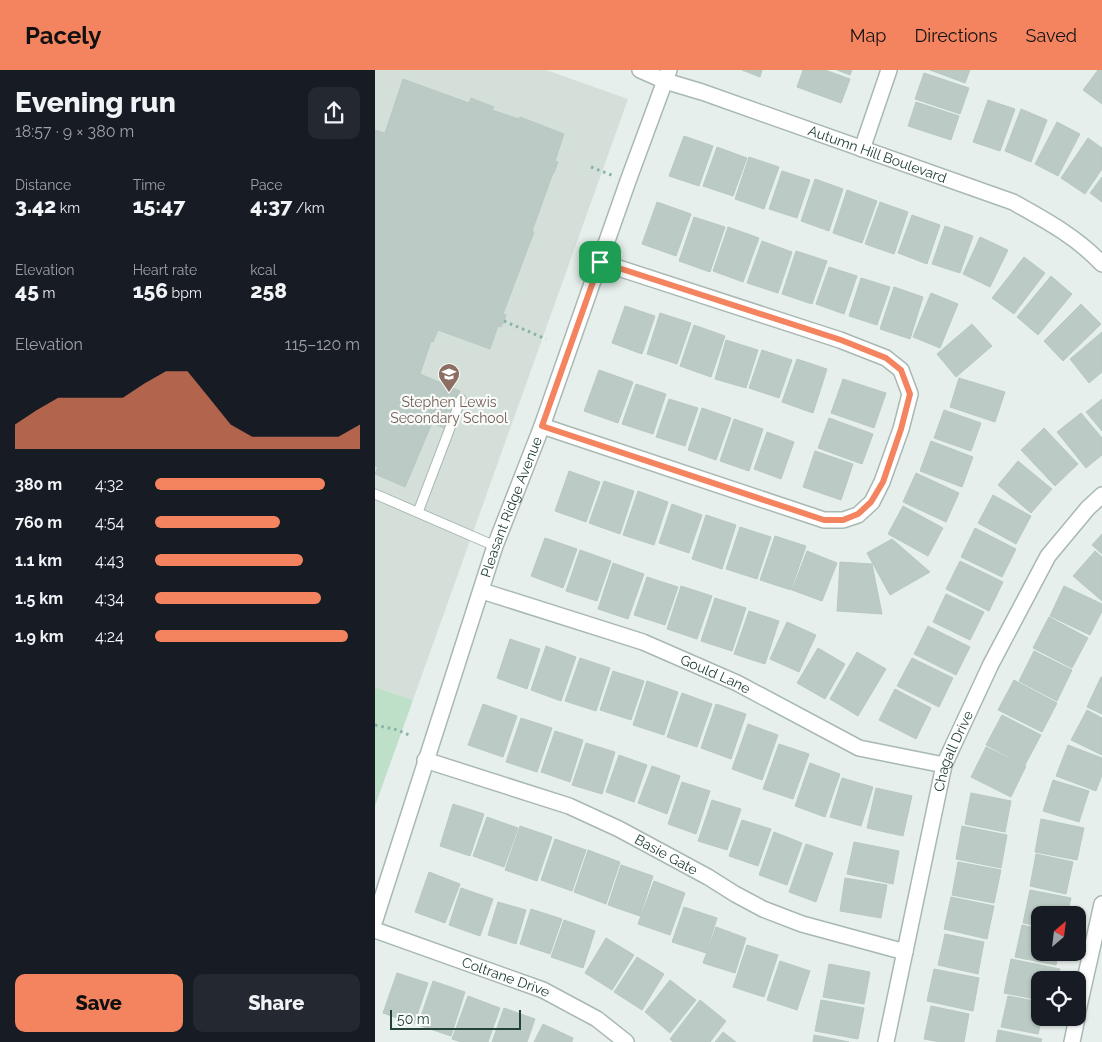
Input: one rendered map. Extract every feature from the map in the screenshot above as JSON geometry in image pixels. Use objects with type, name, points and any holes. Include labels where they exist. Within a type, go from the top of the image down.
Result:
[{"type":"street","name":"Autumn Hill Boulevard","points":[[640,70],[667,75],[696,90],[1013,202],[1088,248],[1102,264]]},
{"type":"street","points":[[862,149],[889,70]]},
{"type":"street","name":"Pleasant Ridge Avenue","points":[[375,920],[495,546],[542,426],[667,75]]},
{"type":"street","points":[[542,426],[824,520],[843,520],[858,514],[871,502],[883,482],[901,429],[910,394],[901,370],[886,358],[841,340],[600,262]]},
{"type":"street","name":"Chagall Drive","points":[[885,1042],[944,765],[991,664],[1048,556],[1088,508],[1102,495]]},
{"type":"street","name":"Gould Lane","points":[[482,591],[643,642],[737,683],[859,748],[944,765]]},
{"type":"street","name":"Basie Gate","points":[[425,760],[569,806],[619,829],[763,909],[803,924],[905,952]]},
{"type":"street","points":[[1086,976],[1102,904]]},
{"type":"street","name":"Coltrane Drive","points":[[375,930],[543,990],[597,1019],[627,1042]]},
{"type":"street","points":[[1071,1042],[1075,1026]]},
{"type":"lane","points":[[418,512],[461,399]]},
{"type":"lane","points":[[375,494],[495,546]]},
{"type":"path","points":[[591,167],[628,181]]},
{"type":"path","points":[[504,321],[546,339]]},
{"type":"path","points":[[375,725],[398,730],[409,735]]},
{"type":"shaded area","name":"Stephen Lewis Secondary School","points":[[375,70],[546,70],[628,99],[413,700],[375,687]]},
{"type":"green space","points":[[375,687],[413,700],[375,806]]},
{"type":"building","points":[[742,70],[762,70],[760,77]]},
{"type":"building","points":[[803,70],[825,70],[850,79],[841,103],[797,87]]},
{"type":"building","points":[[837,70],[852,70],[850,75]]},
{"type":"building","points":[[930,70],[970,70],[965,83]]},
{"type":"building","points":[[1098,70],[1102,70],[1102,104],[1083,90]]},
{"type":"building","points":[[924,73],[969,88],[960,114],[915,99]]},
{"type":"building","name":"Stephen Lewis Secondary School","points":[[403,79],[469,103],[471,98],[494,107],[492,110],[519,119],[520,117],[564,134],[555,161],[558,162],[503,314],[506,315],[504,321],[501,327],[498,326],[490,349],[438,330],[433,342],[431,341],[420,374],[460,391],[444,428],[432,423],[405,487],[375,474],[378,467],[375,466],[375,130],[385,133]]},
{"type":"building","points":[[988,100],[1015,109],[1000,151],[973,142]]},
{"type":"building","points":[[916,102],[959,116],[951,140],[908,126]]},
{"type":"building","points":[[1021,109],[1047,120],[1031,162],[1005,151]]},
{"type":"building","points":[[1057,122],[1080,134],[1058,176],[1035,164]]},
{"type":"building","points":[[684,136],[713,146],[699,186],[669,176]]},
{"type":"building","points":[[1088,138],[1102,148],[1102,169],[1085,194],[1061,178]]},
{"type":"building","points":[[717,147],[747,158],[733,196],[703,186]]},
{"type":"building","points":[[749,157],[779,167],[764,209],[735,199]]},
{"type":"building","points":[[782,171],[810,180],[797,218],[769,209]]},
{"type":"building","points":[[1102,177],[1102,202],[1090,193]]},
{"type":"building","points":[[815,179],[843,189],[829,231],[801,221]]},
{"type":"building","points":[[847,190],[877,201],[862,243],[833,233]]},
{"type":"building","points":[[657,202],[691,214],[676,256],[642,244]]},
{"type":"building","points":[[880,202],[908,212],[894,254],[865,244]]},
{"type":"building","points":[[912,215],[940,225],[927,264],[898,253]]},
{"type":"building","points":[[694,217],[725,227],[710,272],[679,261]]},
{"type":"building","points":[[945,226],[973,236],[960,273],[932,264]]},
{"type":"building","points":[[728,227],[759,238],[743,282],[713,271]]},
{"type":"building","points":[[980,237],[1008,250],[990,287],[963,274]]},
{"type":"building","points":[[762,241],[792,252],[778,293],[747,283]]},
{"type":"building","points":[[796,251],[827,261],[812,304],[782,294]]},
{"type":"building","points":[[1024,257],[1045,273],[1014,314],[992,298]]},
{"type":"building","points":[[829,267],[857,276],[844,314],[816,304]]},
{"type":"building","points":[[1051,276],[1072,294],[1038,335],[1017,317]]},
{"type":"building","points":[[861,278],[890,287],[877,325],[849,316]]},
{"type":"building","points":[[894,287],[923,297],[910,339],[880,329]]},
{"type":"building","points":[[931,293],[958,304],[940,348],[913,337]]},
{"type":"building","points":[[1081,304],[1101,324],[1063,361],[1044,341]]},
{"type":"building","points":[[625,306],[655,316],[642,354],[612,343]]},
{"type":"building","points":[[660,313],[691,323],[677,364],[647,354]]},
{"type":"building","points":[[972,324],[992,346],[956,377],[937,354]]},
{"type":"building","points":[[694,325],[725,336],[711,377],[680,366]]},
{"type":"building","points":[[1102,332],[1102,372],[1089,383],[1070,359]]},
{"type":"building","points":[[726,340],[758,350],[746,388],[715,379]]},
{"type":"building","points":[[762,350],[792,360],[779,398],[749,388]]},
{"type":"building","points":[[797,359],[827,369],[813,413],[782,402]]},
{"type":"building","points":[[599,370],[633,382],[618,423],[584,411]]},
{"type":"building","points":[[959,378],[1005,392],[995,422],[950,407]]},
{"type":"building","points":[[843,379],[886,393],[874,428],[831,413]]},
{"type":"building","points":[[636,384],[666,394],[653,434],[622,424]]},
{"type":"building","points":[[669,399],[698,408],[685,446],[656,437]]},
{"type":"building","points":[[1102,399],[1102,431],[1086,412]]},
{"type":"building","points":[[702,408],[731,418],[716,460],[688,450]]},
{"type":"building","points":[[944,410],[981,423],[971,451],[934,438]]},
{"type":"building","points":[[1081,413],[1102,438],[1102,455],[1086,468],[1057,432]]},
{"type":"building","points":[[829,418],[873,434],[862,464],[818,448]]},
{"type":"building","points":[[734,419],[763,429],[749,471],[720,461]]},
{"type":"building","points":[[1044,428],[1078,464],[1055,486],[1021,450]]},
{"type":"building","points":[[767,432],[794,442],[781,479],[754,469]]},
{"type":"building","points":[[931,441],[973,457],[962,487],[920,471]]},
{"type":"building","points":[[815,451],[853,464],[841,500],[803,487]]},
{"type":"building","points":[[1018,461],[1052,489],[1031,513],[998,485]]},
{"type":"building","points":[[569,471],[600,482],[586,522],[555,511]]},
{"type":"building","points":[[916,473],[959,493],[946,522],[903,502]]},
{"type":"building","points":[[604,481],[634,491],[620,534],[589,523]]},
{"type":"building","points":[[638,491],[668,502],[654,545],[623,535]]},
{"type":"building","points":[[993,495],[1031,516],[1016,544],[978,523]]},
{"type":"building","points":[[672,504],[702,515],[689,553],[659,543]]},
{"type":"building","points":[[903,506],[943,528],[928,556],[888,534]]},
{"type":"building","points":[[706,515],[736,525],[722,569],[692,559]]},
{"type":"building","points":[[740,527],[771,537],[757,579],[726,569]]},
{"type":"building","points":[[975,528],[1016,549],[1002,577],[961,557]]},
{"type":"building","points":[[1102,534],[1102,554],[1092,545]]},
{"type":"building","points":[[775,536],[806,546],[791,590],[760,580]]},
{"type":"building","points":[[545,538],[577,549],[563,588],[531,576]]},
{"type":"building","points":[[892,539],[930,572],[890,595],[867,553]]},
{"type":"building","points":[[580,550],[611,561],[597,601],[566,591]]},
{"type":"building","points":[[807,551],[837,563],[822,601],[792,590]]},
{"type":"building","points":[[1095,551],[1102,557],[1102,601],[1073,576]]},
{"type":"building","points":[[960,561],[1003,582],[989,611],[946,589]]},
{"type":"building","points":[[840,562],[872,564],[882,614],[837,611]]},
{"type":"building","points":[[613,563],[644,574],[628,619],[598,609]]},
{"type":"building","points":[[647,577],[678,587],[665,625],[634,615]]},
{"type":"building","points":[[681,586],[712,596],[697,639],[667,629]]},
{"type":"building","points":[[1064,586],[1102,604],[1102,611],[1090,635],[1050,616]]},
{"type":"building","points":[[946,594],[984,612],[970,640],[933,622]]},
{"type":"building","points":[[715,598],[746,608],[732,651],[701,641]]},
{"type":"building","points":[[749,611],[779,621],[765,664],[734,654]]},
{"type":"building","points":[[1049,617],[1088,638],[1072,668],[1033,648]]},
{"type":"building","points":[[787,622],[816,635],[799,672],[770,659]]},
{"type":"building","points":[[928,626],[970,647],[956,675],[914,654]]},
{"type":"building","points":[[510,639],[540,649],[527,689],[497,678]]},
{"type":"building","points":[[546,646],[576,657],[561,701],[531,690]]},
{"type":"building","points":[[818,648],[845,664],[825,699],[797,683]]},
{"type":"building","points":[[1034,651],[1072,670],[1057,701],[1019,681]]},
{"type":"building","points":[[857,652],[886,669],[858,716],[830,699]]},
{"type":"building","points":[[580,658],[610,668],[596,711],[565,701]]},
{"type":"building","points":[[912,658],[953,678],[939,707],[897,686]]},
{"type":"building","points":[[613,671],[644,681],[631,720],[600,710]]},
{"type":"building","points":[[1102,677],[1102,714],[1087,707]]},
{"type":"building","points":[[1014,680],[1057,703],[1042,732],[998,710]]},
{"type":"building","points":[[647,681],[678,692],[664,735],[633,725]]},
{"type":"building","points":[[895,689],[931,708],[916,739],[879,720]]},
{"type":"building","points":[[682,693],[712,704],[697,747],[667,737]]},
{"type":"building","points":[[483,704],[517,716],[503,757],[468,745]]},
{"type":"building","points":[[716,704],[746,714],[731,759],[701,748]]},
{"type":"building","points":[[1087,710],[1102,718],[1102,755],[1071,740]]},
{"type":"building","points":[[1002,715],[1041,735],[1025,765],[986,745]]},
{"type":"building","points":[[521,718],[552,728],[537,772],[506,762]]},
{"type":"building","points":[[748,724],[778,735],[762,780],[732,769]]},
{"type":"building","points":[[555,731],[583,740],[570,782],[541,772]]},
{"type":"building","points":[[586,743],[615,752],[602,794],[572,785]]},
{"type":"building","points":[[779,744],[809,754],[793,799],[763,789]]},
{"type":"building","points":[[1068,745],[1102,758],[1102,775],[1096,791],[1056,776]]},
{"type":"building","points":[[986,747],[1026,766],[1011,797],[971,777]]},
{"type":"building","points":[[619,755],[647,765],[634,802],[606,792]]},
{"type":"building","points":[[810,763],[840,774],[825,817],[795,806]]},
{"type":"building","points":[[652,766],[680,776],[667,814],[638,803]]},
{"type":"building","points":[[842,778],[873,787],[861,826],[830,817]]},
{"type":"building","points":[[1053,780],[1089,791],[1079,822],[1043,811]]},
{"type":"building","points":[[682,782],[710,791],[696,834],[668,824]]},
{"type":"building","points":[[876,788],[912,796],[903,836],[867,828]]},
{"type":"building","points":[[971,793],[1011,801],[1005,832],[965,824]]},
{"type":"building","points":[[712,800],[741,809],[727,850],[698,841]]},
{"type":"building","points":[[453,804],[484,814],[470,856],[440,846]]},
{"type":"building","points":[[487,817],[518,828],[504,867],[473,856]]},
{"type":"building","points":[[1041,819],[1084,828],[1077,860],[1035,852]]},
{"type":"building","points":[[742,820],[771,829],[758,866],[729,856]]},
{"type":"building","points":[[520,826],[552,837],[537,881],[505,870]]},
{"type":"building","points":[[962,826],[1007,835],[1001,868],[956,859]]},
{"type":"building","points":[[774,832],[802,843],[787,885],[759,875]]},
{"type":"building","points":[[555,839],[586,850],[572,891],[541,880]]},
{"type":"building","points":[[854,842],[899,851],[893,884],[847,874]]},
{"type":"building","points":[[806,844],[833,853],[816,902],[789,892]]},
{"type":"building","points":[[588,850],[620,862],[606,904],[574,892]]},
{"type":"building","points":[[1036,854],[1073,862],[1066,894],[1030,886]]},
{"type":"building","points":[[958,862],[1001,870],[994,903],[952,895]]},
{"type":"building","points":[[621,865],[653,876],[640,916],[608,905]]},
{"type":"building","points":[[429,872],[460,884],[445,923],[415,912]]},
{"type":"building","points":[[845,878],[887,885],[881,918],[840,911]]},
{"type":"building","points":[[654,881],[685,893],[670,935],[638,924]]},
{"type":"building","points":[[461,888],[493,899],[480,936],[449,925]]},
{"type":"building","points":[[1030,890],[1071,898],[1069,906],[1031,906],[1031,924],[1023,923]]},
{"type":"building","points":[[951,897],[994,906],[987,939],[944,929]]},
{"type":"building","points":[[498,902],[526,910],[516,944],[488,935]]},
{"type":"building","points":[[684,907],[717,918],[706,953],[672,942]]},
{"type":"building","points":[[531,909],[562,919],[550,954],[520,944]]},
{"type":"building","points":[[564,920],[595,931],[583,968],[551,957]]},
{"type":"building","points":[[1022,925],[1031,927],[1031,960],[1015,957]]},
{"type":"building","points":[[716,927],[746,938],[735,973],[703,963]]},
{"type":"building","points":[[945,934],[984,942],[978,974],[938,965]]},
{"type":"building","points":[[606,938],[634,955],[612,990],[585,973]]},
{"type":"building","points":[[747,945],[778,955],[764,997],[733,987]]},
{"type":"building","points":[[637,957],[664,974],[642,1010],[614,992]]},
{"type":"building","points":[[1011,959],[1060,969],[1060,971],[1031,971],[1031,998],[1004,993]]},
{"type":"building","points":[[780,961],[810,971],[797,1010],[767,1000]]},
{"type":"building","points":[[1036,961],[1057,961],[1056,965]]},
{"type":"building","points":[[829,964],[870,972],[864,1004],[823,997]]},
{"type":"building","points":[[934,969],[979,978],[973,1011],[927,1001]]},
{"type":"building","points":[[397,973],[428,983],[414,1024],[383,1013]]},
{"type":"building","points":[[670,980],[696,1000],[670,1033],[645,1012]]},
{"type":"building","points":[[433,981],[465,992],[451,1036],[418,1025]]},
{"type":"building","points":[[468,996],[500,1008],[488,1042],[461,1042],[452,1039]]},
{"type":"building","points":[[1008,996],[1031,1000],[1031,1026],[1040,1026],[1038,1034],[1001,1027]]},
{"type":"building","points":[[700,1000],[726,1021],[710,1042],[673,1042],[670,1039]]},
{"type":"building","points":[[821,1000],[864,1008],[858,1039],[815,1031]]},
{"type":"building","points":[[931,1006],[969,1014],[964,1042],[940,1042],[924,1039]]},
{"type":"building","points":[[504,1008],[535,1019],[527,1042],[492,1042]]},
{"type":"building","points":[[543,1024],[573,1038],[572,1042],[534,1042]]},
{"type":"building","points":[[998,1030],[1042,1039],[1041,1042],[996,1042]]},
{"type":"building","points":[[723,1032],[736,1042],[715,1042]]},
{"type":"building","points":[[814,1035],[849,1042],[813,1042]]},
{"type":"place","name":"Stephen Lewis Secondary School","points":[[449,393]]},
{"type":"route","points":[[600,262],[841,340],[886,358],[901,370],[910,394],[901,429],[883,482],[871,502],[858,514],[843,520],[824,520],[542,426],[600,262]]}]
